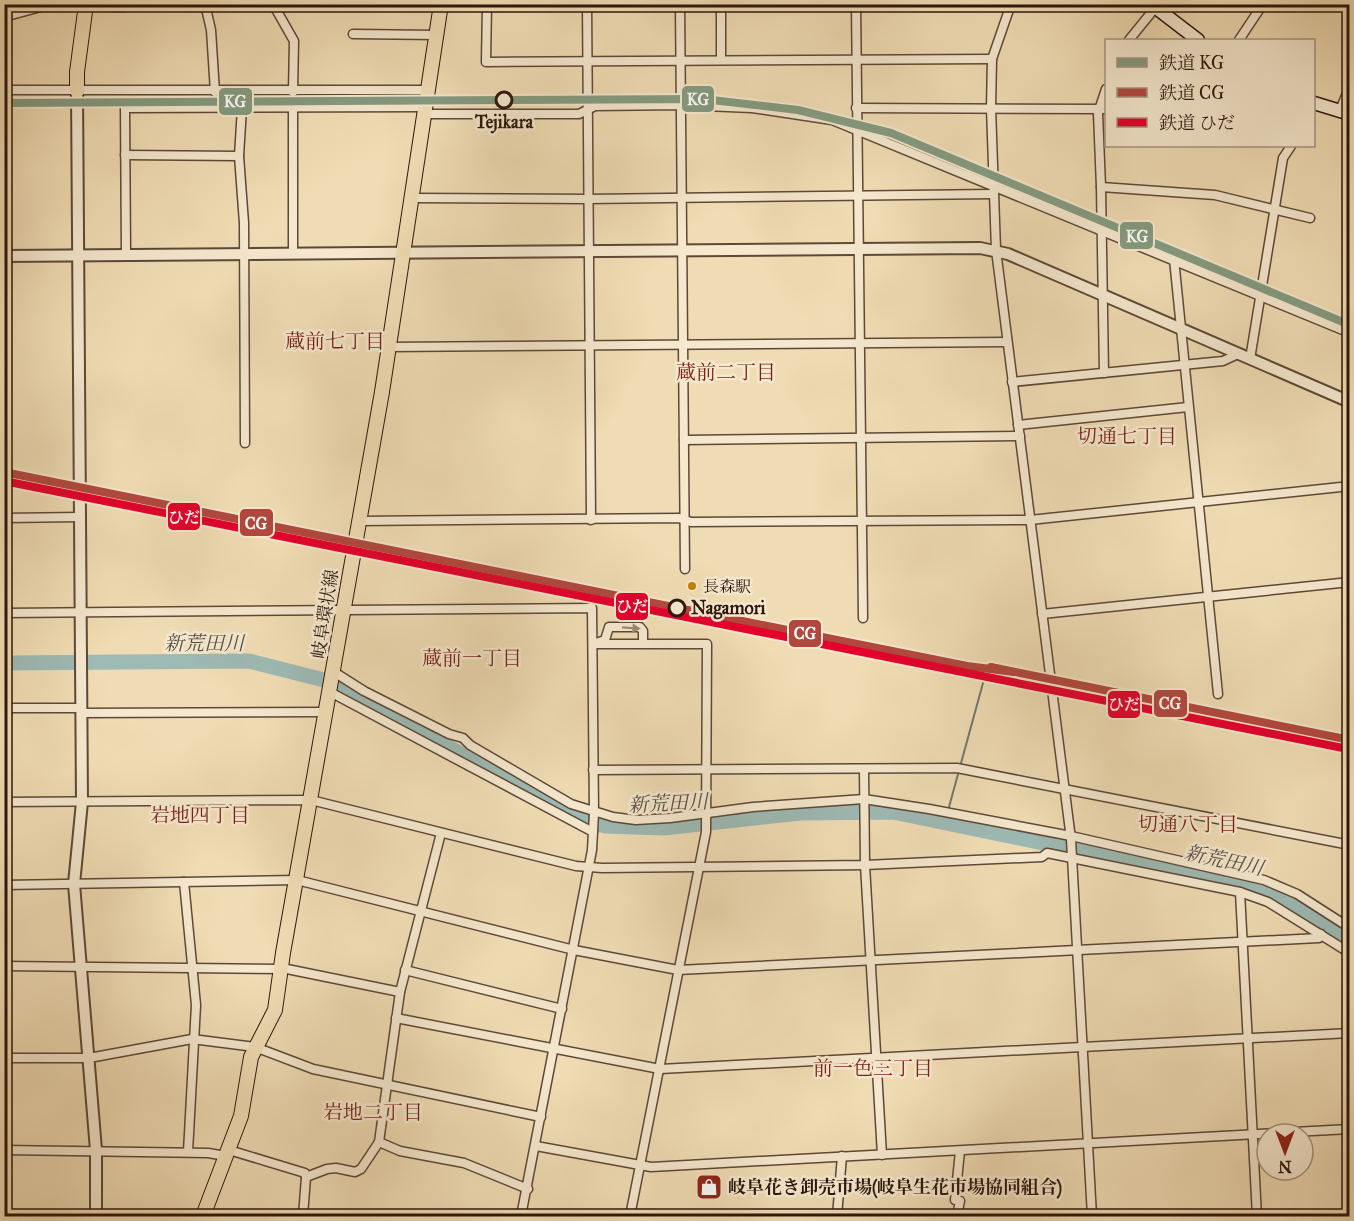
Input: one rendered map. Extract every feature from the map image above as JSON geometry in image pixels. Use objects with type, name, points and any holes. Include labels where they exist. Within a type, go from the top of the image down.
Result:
[{"type":"main road","name":"岐阜環状線","points":[[203,1216],[241,1116],[250,1057],[275,1010],[405,253],[441,4]]},
{"type":"main road","points":[[77,91],[77,72],[86,6]]},
{"type":"main road","points":[[1153,6],[1197,39]]},
{"type":"main road","points":[[1315,103],[1345,112]]},
{"type":"street","points":[[4,17],[48,5],[144,4]]},
{"type":"street","points":[[205,4],[211,30],[215,92]]},
{"type":"street","points":[[273,4],[294,41],[293,92]]},
{"type":"street","points":[[487,4],[486,62],[992,59]]},
{"type":"street","points":[[587,4],[591,520]]},
{"type":"street","points":[[680,4],[685,569]]},
{"type":"street","points":[[721,4],[722,60]]},
{"type":"street","points":[[856,4],[861,344],[860,522],[863,618]]},
{"type":"street","points":[[1011,4],[992,59],[991,108],[996,250],[1071,837],[1092,1216]]},
{"type":"street","points":[[1240,39],[1263,4]]},
{"type":"street","points":[[1130,39],[1153,6]]},
{"type":"street","points":[[353,34],[437,35]]},
{"type":"street","points":[[1345,112],[1350,86]]},
{"type":"street","points":[[4,90],[293,92],[429,90]]},
{"type":"street","points":[[77,91],[82,802],[74,884],[96,1150],[96,1216]]},
{"type":"street","points":[[126,255],[125,108],[293,108],[579,114],[595,106],[681,105],[752,108],[832,120],[857,129],[1101,228],[1350,333]]},
{"type":"street","points":[[242,108],[239,156],[244,254],[245,443]]},
{"type":"street","points":[[293,108],[293,254]]},
{"type":"street","points":[[856,108],[1103,109],[1101,295],[1104,373]]},
{"type":"street","points":[[1250,359],[1283,158],[1290,147]]},
{"type":"street","points":[[125,155],[239,156]]},
{"type":"street","points":[[1101,188],[1215,195],[1310,218]]},
{"type":"street","points":[[413,198],[588,199],[681,196],[994,194]]},
{"type":"street","points":[[4,256],[996,250],[1350,402]]},
{"type":"street","points":[[1174,259],[1218,694]]},
{"type":"street","points":[[389,347],[1007,342]]},
{"type":"street","points":[[1012,382],[1183,363],[1223,361],[1238,354]]},
{"type":"street","points":[[1018,425],[1188,407]]},
{"type":"street","points":[[684,440],[1020,436]]},
{"type":"street","points":[[359,520],[684,520],[691,522],[1030,520],[1350,486]]},
{"type":"street","points":[[4,518],[81,517]]},
{"type":"street","points":[[1042,614],[1350,582]]},
{"type":"street","points":[[4,613],[592,608],[594,830],[590,868],[528,1189],[520,1216]]},
{"type":"street","points":[[593,644],[605,640],[609,627],[640,627],[643,631],[643,644]]},
{"type":"street","points":[[593,644],[707,644],[708,813],[706,832],[630,1216]]},
{"type":"street","points":[[334,672],[364,691],[448,734],[463,738],[500,764],[571,804],[613,817],[636,820],[670,818],[863,801],[1071,837],[1264,880],[1297,894],[1350,928]]},
{"type":"street","points":[[330,692],[594,830]]},
{"type":"street","points":[[4,708],[326,712]]},
{"type":"street","points":[[593,770],[957,768],[1350,845]]},
{"type":"street","points":[[864,769],[865,865],[882,1155]]},
{"type":"street","points":[[4,802],[311,800],[590,868],[865,865],[1042,857],[1047,854],[1240,892],[1268,902],[1350,953]]},
{"type":"street","points":[[306,1177],[336,1168],[355,1172],[361,1169],[379,1142],[399,992],[441,833]]},
{"type":"street","points":[[4,885],[297,880],[574,950],[678,970],[1319,938],[1321,934]]},
{"type":"street","points":[[184,882],[196,1013],[192,1039],[188,1152]]},
{"type":"street","points":[[1240,892],[1257,1216]]},
{"type":"street","points":[[4,966],[281,969],[399,992]]},
{"type":"street","points":[[405,970],[562,1009]]},
{"type":"street","points":[[396,1018],[660,1069],[1350,1033]]},
{"type":"street","points":[[4,1058],[89,1058],[192,1039],[255,1047],[313,1069],[542,1117]]},
{"type":"street","points":[[536,1146],[640,1166],[1350,1129]]},
{"type":"street","points":[[379,1142],[399,1151],[464,1163],[528,1189]]},
{"type":"street","points":[[4,1150],[228,1153],[305,1173],[303,1216]]},
{"type":"street","points":[[957,1216],[960,1202],[955,1200],[960,1151]]},
{"type":"street","points":[[837,1216],[842,1156]]},
{"type":"waterway","name":"新荒田川","points":[[4,663],[249,661],[324,680],[574,815],[605,826],[664,828],[800,813],[893,812],[1265,889],[1350,940]]},
{"type":"waterway","points":[[949,807],[983,683]]},
{"type":"rail line","name":"KG","points":[[4,103],[703,99],[798,110],[891,133],[1350,325]]},
{"type":"rail line","name":"CG","points":[[4,472],[967,666],[1014,672]]},
{"type":"rail line","name":"ひだ","points":[[4,481],[1348,749]]},
{"type":"rail line","name":"CG","points":[[991,667],[1350,740]]},
{"type":"place","name":"Tejikara","points":[[504,100]]},
{"type":"place","name":"長森駅","points":[[692,586]]},
{"type":"place","name":"Nagamori","points":[[677,608]]},
{"type":"place","name":"岐阜花き卸売市場(岐阜生花市場協同組合)","points":[[709,1187]]},
{"type":"district","name":"蔵前七丁目","points":[[335,341]]},
{"type":"district","name":"蔵前二丁目","points":[[726,372]]},
{"type":"district","name":"切通七丁目","points":[[1127,436]]},
{"type":"district","name":"蔵前一丁目","points":[[472,658]]},
{"type":"district","name":"岩地四丁目","points":[[200,815]]},
{"type":"district","name":"切通八丁目","points":[[1188,824]]},
{"type":"district","name":"前一色三丁目","points":[[873,1068]]},
{"type":"district","name":"岩地二丁目","points":[[373,1112]]}]
